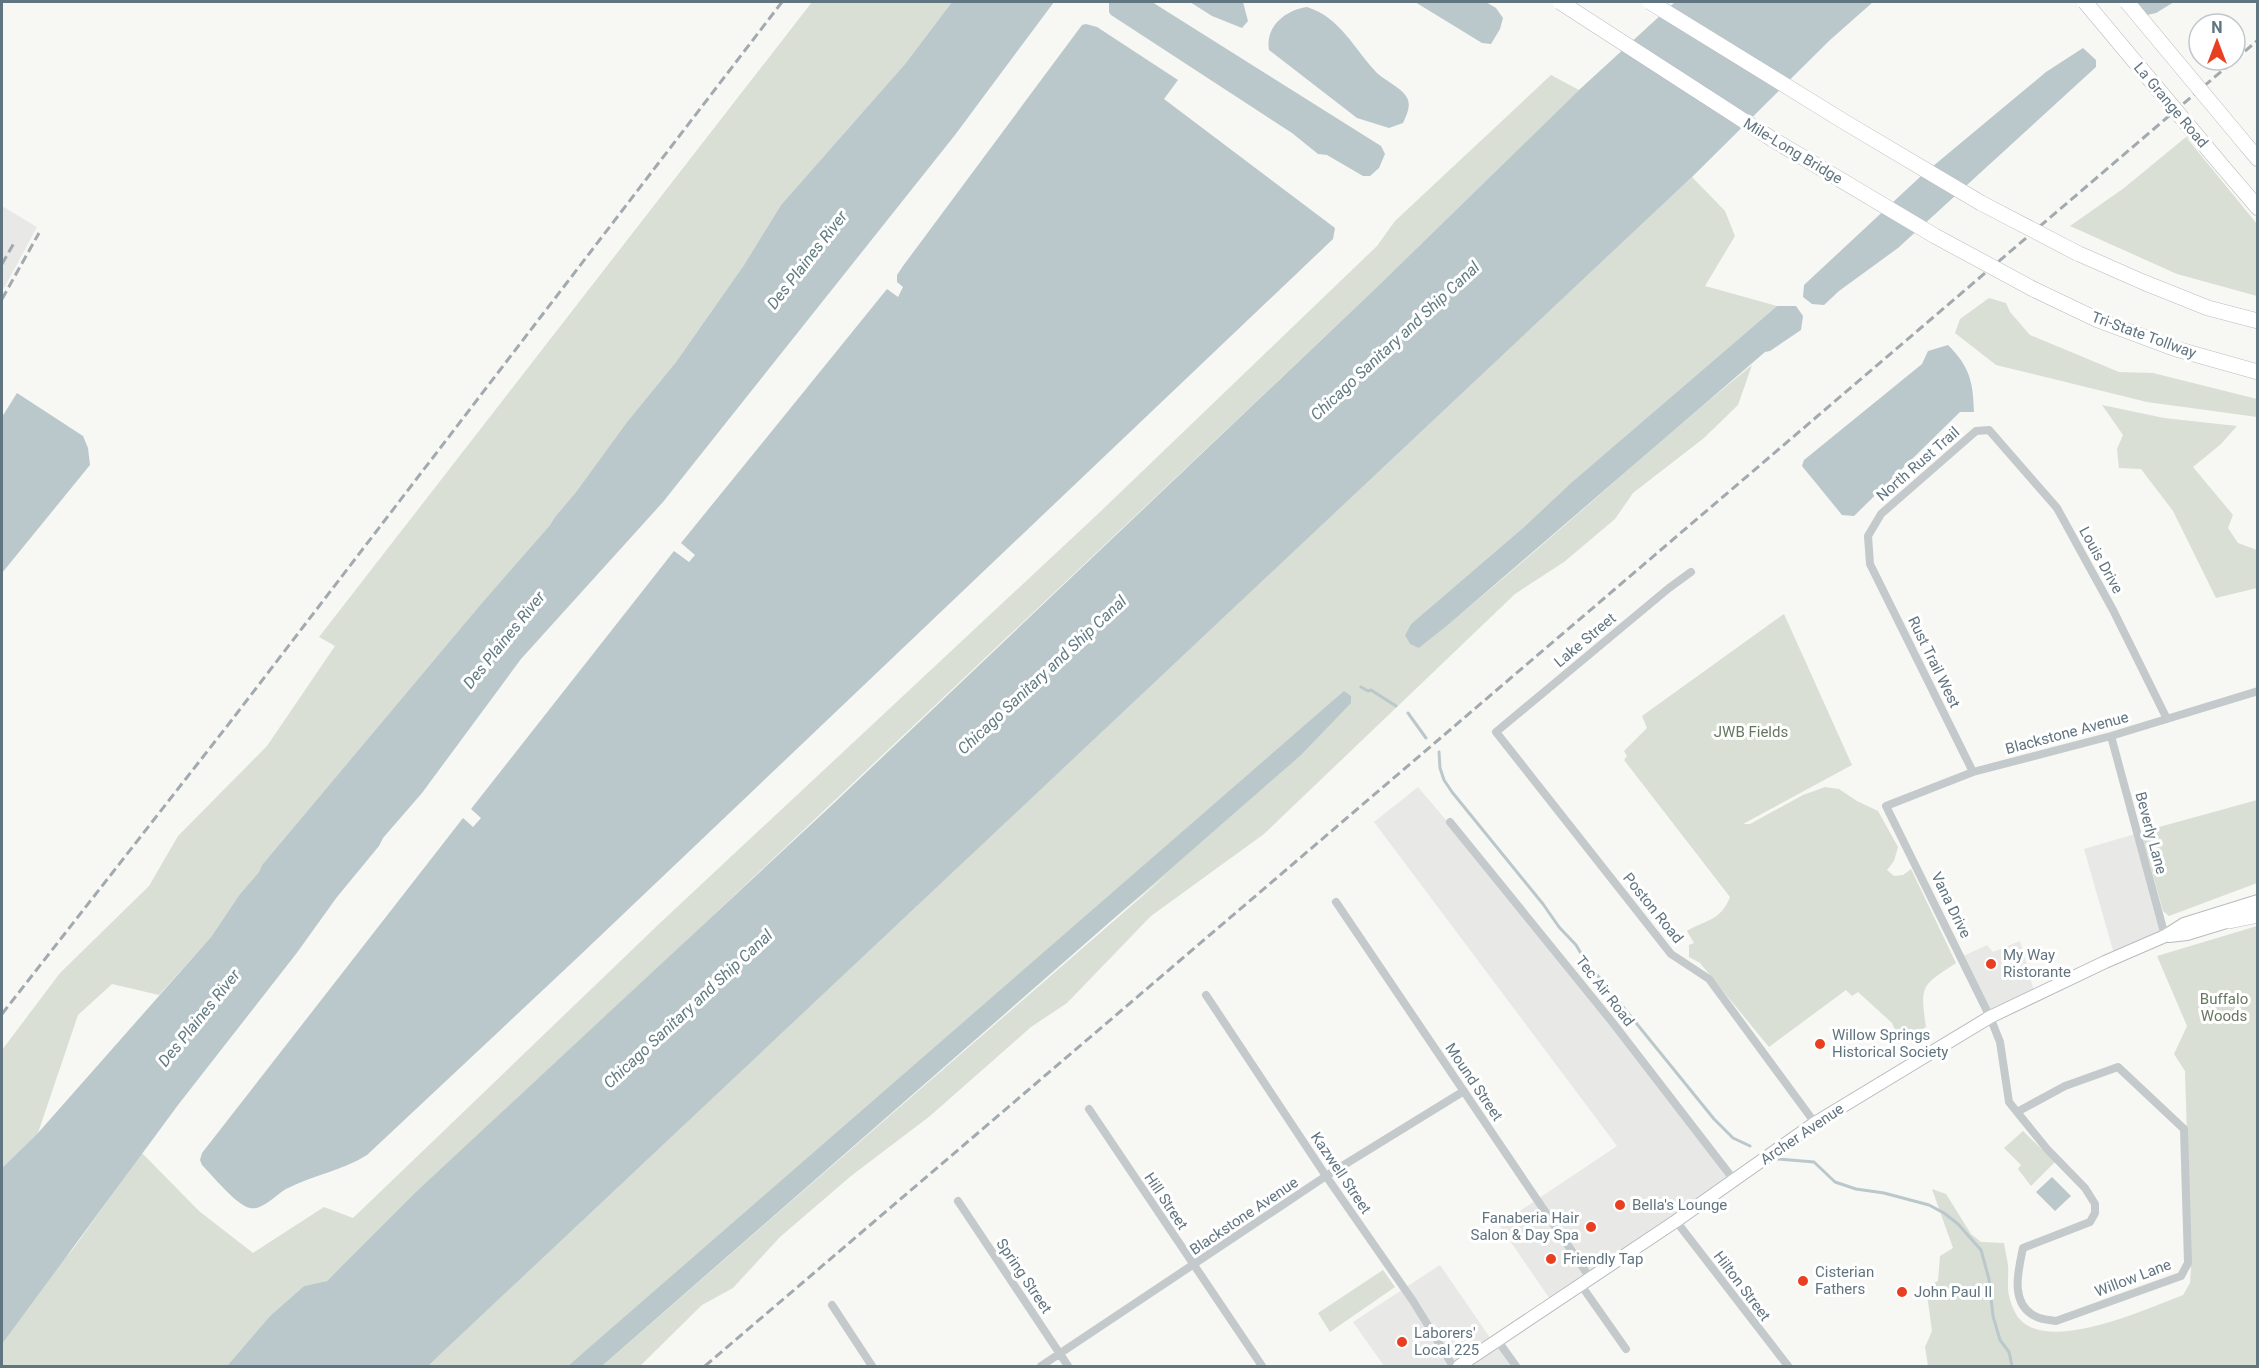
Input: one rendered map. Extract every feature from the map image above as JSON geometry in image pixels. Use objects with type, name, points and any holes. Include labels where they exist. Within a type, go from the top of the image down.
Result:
[{"type":"highway","name":"Mile-Long Bridge","points":[[1560,2],[1772,139],[1935,236],[2033,289]]},
{"type":"highway","points":[[1650,2],[1972,197],[2077,253],[2208,308],[2258,321]]},
{"type":"highway","name":"La Grange Road","points":[[2085,2],[2258,208]]},
{"type":"highway","points":[[2127,2],[2258,159]]},
{"type":"highway","name":"Tri-State Tollway","points":[[2033,289],[2098,320],[2176,349],[2258,372]]},
{"type":"highway","points":[[2229,921],[2258,914]]},
{"type":"main road","name":"Archer Avenue","points":[[1459,1366],[1676,1221],[1815,1123],[1990,1017],[2104,962],[2165,936],[2184,924],[2258,901]]},
{"type":"main road","name":"Archer Avenue","points":[[2165,936],[2187,934],[2229,921]]},
{"type":"street","name":"North Rust Trail","points":[[1870,564],[1868,536],[1881,514],[1976,431],[1989,430]]},
{"type":"street","name":"Louis Drive","points":[[1989,430],[2057,508],[2113,610],[2167,719]]},
{"type":"street","name":"Rust Trail West","points":[[1870,564],[1973,772]]},
{"type":"street","name":"Lake Street","points":[[1496,732],[1669,588],[1692,572]]},
{"type":"street","name":"Blackstone Avenue","points":[[1886,806],[1973,772],[2111,736],[2258,691]]},
{"type":"street","name":"Poston Road","points":[[1496,732],[1671,954],[1709,979],[1815,1123]]},
{"type":"street","name":"Beverly Lane","points":[[2111,736],[2165,936]]},
{"type":"street","name":"Vana Drive","points":[[1886,806],[1990,1017]]},
{"type":"street","name":"Tec Air Road","points":[[1450,822],[1605,1014],[1734,1180]]},
{"type":"street","name":"Mound Street","points":[[1336,902],[1464,1091],[1586,1281],[1626,1349]]},
{"type":"street","name":"Kazwell Street","points":[[1206,995],[1326,1176],[1413,1301],[1453,1366]]},
{"type":"street","name":"Willow Lane","points":[[1990,1017],[2004,1060],[2006,1088],[2010,1102],[2017,1112],[2047,1149],[2085,1188],[2095,1204],[2095,1213],[2090,1222],[2024,1248],[2018,1270],[2017,1293],[2025,1308],[2037,1317],[2056,1321],[2181,1276],[2188,1263],[2184,1129],[2118,1067],[2065,1086],[2017,1112]]},
{"type":"street","name":"Blackstone Avenue","points":[[1041,1366],[1326,1176],[1464,1091]]},
{"type":"street","name":"Hill Street","points":[[1089,1109],[1262,1366]]},
{"type":"street","name":"Spring Street","points":[[958,1201],[1068,1366]]},
{"type":"street","name":"Hilton Street","points":[[1676,1221],[1788,1366]]},
{"type":"street","points":[[832,1305],[873,1366]]},
{"type":"street","points":[[1498,1341],[1516,1366]]},
{"type":"shaded area","points":[[2,206],[37,227],[2,292]]},
{"type":"shaded area","points":[[1418,787],[1469,847],[1733,1178],[1552,1302],[1499,1225],[1617,1146],[1374,822]]},
{"type":"shaded area","points":[[2135,834],[2162,935],[2114,954],[2084,849]]},
{"type":"shaded area","points":[[2020,941],[2034,991],[1989,1015],[1961,957],[1987,945],[1993,952]]},
{"type":"shaded area","points":[[1440,1265],[1493,1342],[1499,1345],[1513,1366],[1384,1366],[1353,1322]]},
{"type":"green space","points":[[812,2],[952,2],[905,64],[781,205],[744,265],[676,362],[627,422],[550,525],[262,865],[211,937],[159,995],[112,984],[78,1015],[38,1133],[2,1168],[2,1050],[60,973],[149,886],[178,836],[267,746],[335,646],[319,637]]},
{"type":"green space","points":[[1551,75],[1579,90],[1377,287],[327,1281],[304,1286],[270,1316],[227,1366],[2,1366],[2,1344],[6,1336],[53,1272],[73,1249],[142,1153],[199,1211],[253,1253],[324,1207],[353,1218],[660,923],[1100,512],[1377,246],[1395,221]]},
{"type":"green space","points":[[2186,137],[2257,224],[2257,296],[2177,274],[2070,226],[2124,188]]},
{"type":"green space","points":[[1692,177],[1725,211],[1735,236],[1705,286],[1777,306],[1411,624],[1405,635],[1419,648],[1752,365],[1738,405],[1704,438],[1633,493],[1615,519],[1564,562],[1515,594],[1264,834],[1151,916],[1067,1003],[1031,1027],[930,1116],[851,1176],[780,1237],[733,1288],[702,1305],[640,1366],[602,1366],[1170,872],[568,1366],[428,1366]]},
{"type":"green space","points":[[1989,298],[2006,303],[2010,312],[2030,335],[2119,372],[2153,373],[2257,399],[2257,417],[2147,402],[1996,365],[1955,333],[1960,319]]},
{"type":"green space","points":[[2102,405],[2164,418],[2237,426],[2221,444],[2193,467],[2233,515],[2228,528],[2238,543],[2257,550],[2257,588],[2216,598],[2173,511],[2141,469],[2119,468],[2117,449],[2123,435]]},
{"type":"green space","name":"JWB Fields","points":[[1784,614],[1852,765],[1743,824],[1750,824],[1803,795],[1825,787],[1839,789],[1878,811],[1898,847],[1894,861],[1887,870],[1894,876],[1903,875],[1911,869],[1956,963],[1930,982],[1926,988],[1923,1003],[1926,1027],[1901,1042],[1892,1023],[1858,992],[1852,996],[1846,990],[1769,1047],[1700,963],[1689,957],[1689,945],[1694,943],[1687,931],[1712,919],[1722,911],[1730,897],[1624,760],[1627,756],[1624,751],[1647,728],[1642,716]]},
{"type":"green space","points":[[2257,800],[2257,883],[2169,916],[2163,911],[2141,832]]},
{"type":"green space","name":"Buffalo Woods","points":[[2257,926],[2257,1366],[1928,1366],[1925,1347],[1932,1331],[1926,1287],[1938,1281],[1940,1256],[1953,1248],[1932,1189],[1946,1194],[1971,1234],[1981,1242],[2004,1243],[2008,1265],[2009,1297],[2014,1310],[2026,1325],[2044,1331],[2067,1331],[2120,1319],[2183,1295],[2190,1283],[2191,1269],[2185,1071],[2174,1054],[2187,1026],[2157,956]]},
{"type":"green space","points":[[2023,1131],[2055,1162],[2031,1186],[2018,1169],[2021,1165],[2004,1148]]},
{"type":"green space","points":[[1383,1270],[1395,1287],[1330,1332],[1318,1313]]},
{"type":"water","name":"Des Plaines River","points":[[952,2],[1054,2],[955,135],[663,502],[521,659],[422,793],[383,838],[178,1105],[2,1344],[2,1168],[38,1133],[211,937],[262,865],[550,525],[627,422],[676,362],[744,265],[781,205],[905,64]]},
{"type":"water","points":[[1109,2],[1152,2],[1381,146],[1385,154],[1379,168],[1370,176],[1363,176],[1327,155],[1318,154],[1292,133],[1111,15]]},
{"type":"water","points":[[1190,2],[1243,2],[1248,21],[1242,28],[1212,16]]},
{"type":"water","points":[[1415,2],[1486,2],[1496,8],[1503,18],[1500,29],[1491,44],[1482,43]]},
{"type":"water","name":"Chicago Sanitary and Ship Canal","points":[[1675,2],[1873,2],[1830,40],[1692,177],[428,1366],[227,1366],[270,1316],[304,1286],[327,1281],[416,1192],[833,804],[1377,287],[1579,90]]},
{"type":"water","points":[[2130,2],[2174,2],[2156,13],[2134,18]]},
{"type":"water","points":[[1307,7],[1329,18],[1338,26],[1377,73],[1397,87],[1408,99],[1409,106],[1403,123],[1389,128],[1357,118],[1269,50],[1270,34],[1279,21],[1292,12]]},
{"type":"water","points":[[1082,25],[1097,27],[1178,80],[1164,99],[1335,228],[1333,239],[367,1155],[348,1165],[286,1189],[259,1207],[250,1208],[238,1202],[202,1165],[200,1160],[202,1153],[463,818],[473,827],[481,818],[471,809],[674,551],[689,562],[695,555],[681,543],[887,289],[898,297],[903,287],[897,282],[897,275],[903,266]]},
{"type":"water","points":[[2083,48],[2096,60],[2096,67],[1898,248],[1839,291],[1824,305],[1812,304],[1803,297],[1804,285],[1920,177],[2046,72]]},
{"type":"water","points":[[1777,306],[1796,306],[1803,316],[1801,330],[1765,352],[1449,624],[1419,648],[1410,644],[1405,635],[1411,624]]},
{"type":"water","points":[[1948,345],[1966,368],[1973,392],[1974,412],[1960,412],[1854,516],[1842,515],[1802,466],[1804,460],[1922,364],[1928,351]]},
{"type":"water","points":[[17,393],[83,436],[88,448],[90,465],[2,573],[2,417]]},
{"type":"water","points":[[1344,691],[1351,696],[1351,703],[1301,755],[602,1366],[568,1366]]},
{"type":"water","points":[[2052,1177],[2071,1196],[2055,1211],[2036,1192]]},
{"type":"waterway","points":[[1361,687],[1368,691],[1371,690],[1396,706]]},
{"type":"waterway","points":[[1408,713],[1426,738]]},
{"type":"waterway","points":[[1439,752],[1440,768],[1452,792],[1714,1119],[1733,1138],[1750,1146]]},
{"type":"waterway","points":[[1777,1159],[1814,1162],[1835,1182],[1856,1189],[1884,1193],[1929,1205],[1958,1224],[1981,1250],[1989,1279],[1993,1316],[2000,1340],[2009,1352],[2012,1366]]},
{"type":"railway","points":[[2,1014],[231,721],[782,2]]},
{"type":"railway","points":[[705,1366],[2258,40]]},
{"type":"railway","points":[[2,299],[39,233]]},
{"type":"railway","points":[[2,264],[14,243]]},
{"type":"place","name":"My Way Ristorante","points":[[1991,964]]},
{"type":"place","name":"Willow Springs Historical Society","points":[[1820,1044]]},
{"type":"place","name":"Bella's Lounge","points":[[1620,1205]]},
{"type":"place","name":"Fanaberia Hair Salon & Day Spa","points":[[1591,1227]]},
{"type":"place","name":"Friendly Tap","points":[[1551,1259]]},
{"type":"place","name":"Cisterian Fathers","points":[[1803,1281]]},
{"type":"place","name":"John Paul II","points":[[1902,1292]]},
{"type":"place","name":"Laborers' Local 225","points":[[1402,1342]]}]
